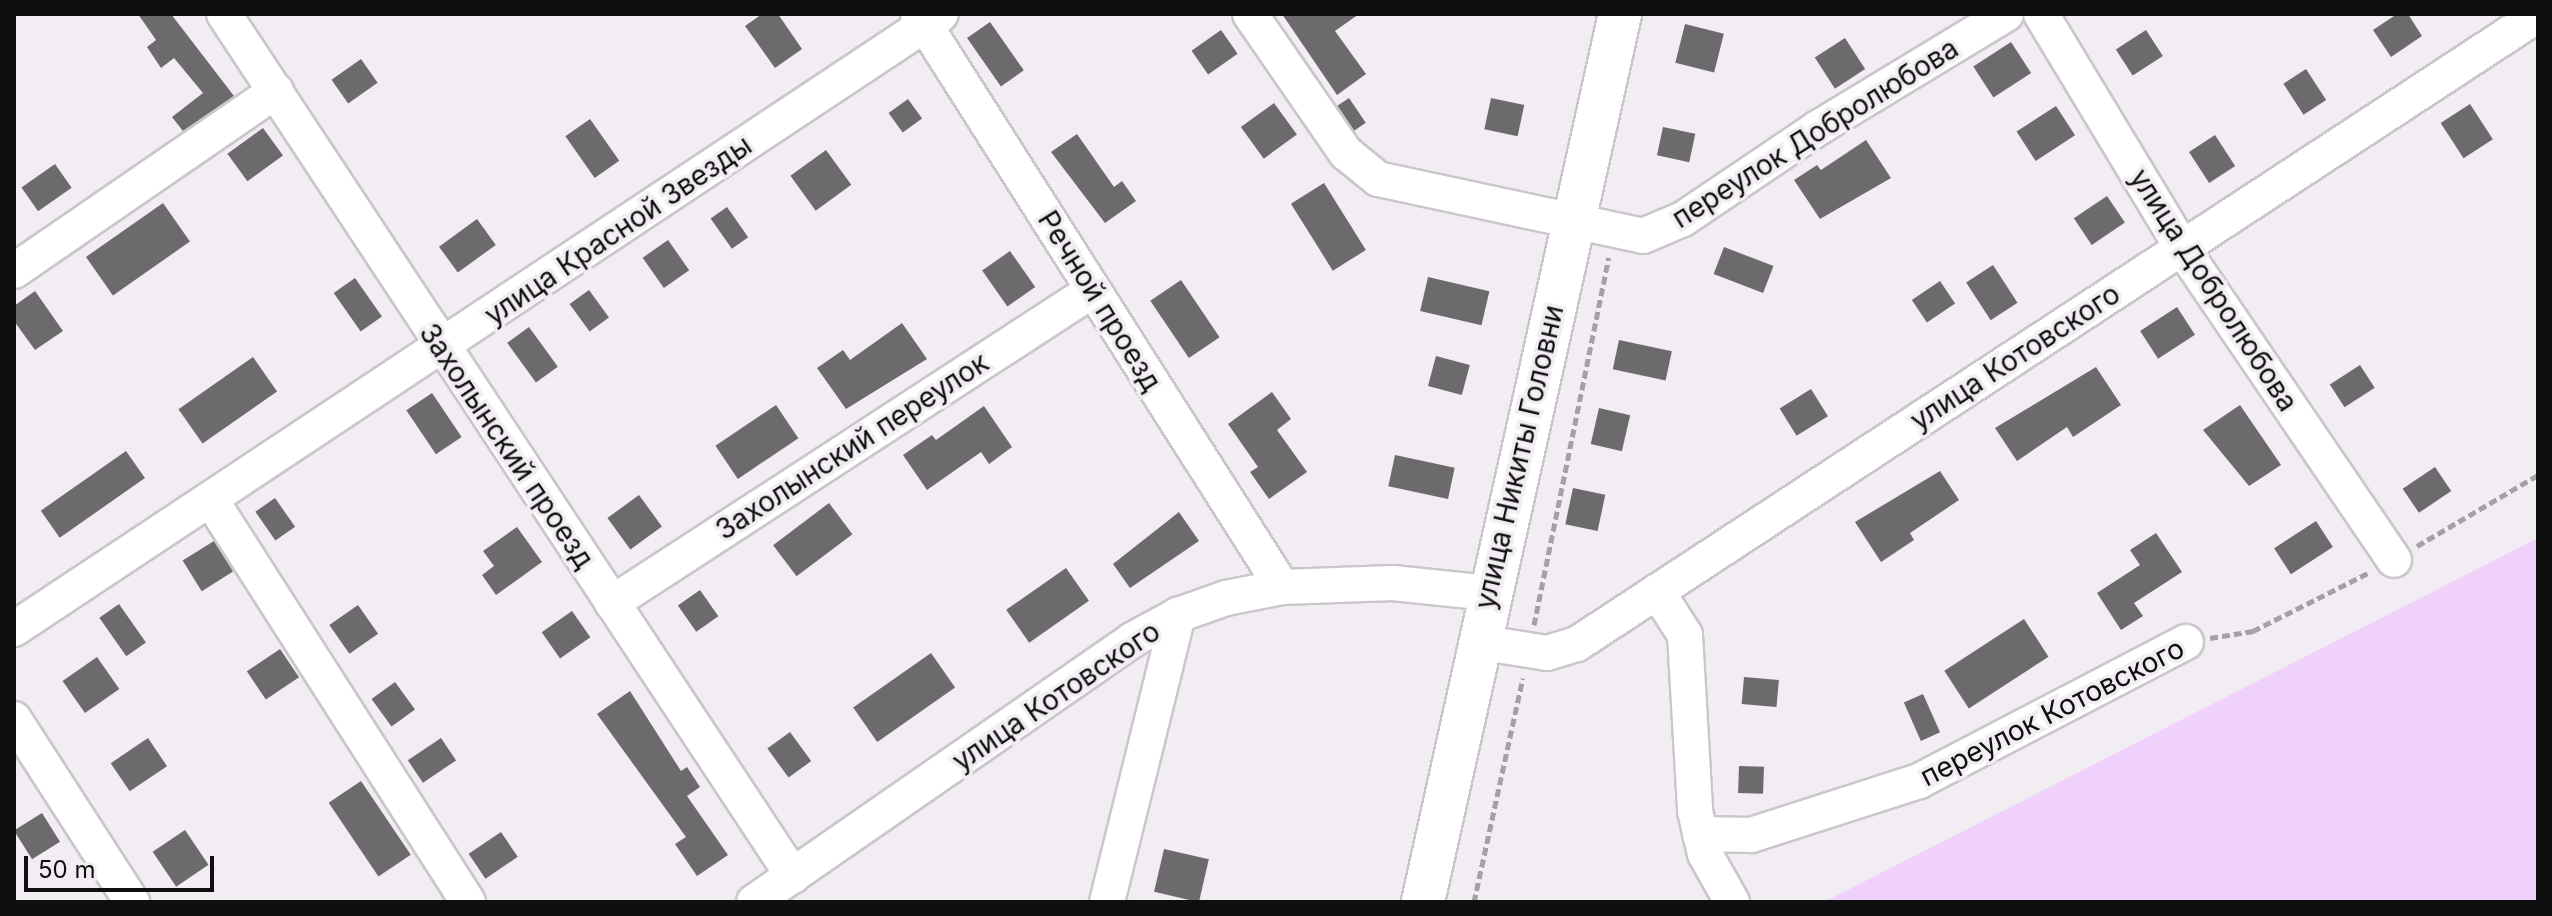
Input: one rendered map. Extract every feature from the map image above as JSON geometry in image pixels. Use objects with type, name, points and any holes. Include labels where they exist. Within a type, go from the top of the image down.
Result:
[{"type":"main road","name":"улица Никиты Головни","points":[[1423,902],[1478,642],[1620,14]]},
{"type":"street","name":"Захолынский проезд","points":[[224,14],[612,603],[792,889]]},
{"type":"street","name":"переулок Добролюбова","points":[[1250,14],[1346,153],[1378,179],[1643,236],[1683,219],[1818,128],[2006,14]]},
{"type":"street","name":"улица Добролюбова","points":[[2041,14],[2182,248],[2394,560]]},
{"type":"street","name":"улица Котовского","points":[[1478,642],[1547,653],[1577,644],[2538,15]]},
{"type":"street","name":"Речной проезд","points":[[928,17],[1093,290],[1282,587]]},
{"type":"street","name":"улица Красной Звезды","points":[[14,629],[442,348],[928,17]]},
{"type":"street","points":[[14,271],[276,91]]},
{"type":"street","name":"Захолынский переулок","points":[[612,603],[1093,290]]},
{"type":"street","points":[[211,500],[468,902]]},
{"type":"street","name":"улица Котовского","points":[[754,902],[792,889],[1132,640],[1178,615],[1226,598],[1282,587],[1393,583],[1489,593]]},
{"type":"street","points":[[1657,591],[1685,635],[1700,834],[1719,886],[1732,902]]},
{"type":"street","points":[[1107,902],[1178,615]]},
{"type":"street","name":"переулок Котовского","points":[[1700,834],[1751,835],[1919,781],[2186,642]]},
{"type":"street","points":[[14,719],[132,902]]},
{"type":"path","points":[[1474,902],[1615,230]]},
{"type":"path","name":"переулок Котовского","points":[[2186,642],[2253,631],[2394,560],[2538,475]]},
{"type":"shaded area","points":[[2538,538],[2538,902],[1824,902]]},
{"type":"building","points":[[138,14],[171,14],[234,96],[183,131],[172,117],[203,93],[174,58],[161,68],[147,47],[156,40]]},
{"type":"building","points":[[762,14],[778,14],[802,49],[775,68],[745,26]]},
{"type":"building","points":[[1282,14],[1359,14],[1335,31],[1366,74],[1337,95]]},
{"type":"building","points":[[2397,14],[2408,14],[2422,36],[2391,57],[2373,30]]},
{"type":"building","points":[[990,22],[1024,70],[1001,86],[967,38]]},
{"type":"building","points":[[1685,24],[1724,34],[1714,72],[1675,63]]},
{"type":"building","points":[[1221,30],[1238,54],[1208,74],[1192,51]]},
{"type":"building","points":[[2146,30],[2163,56],[2133,76],[2116,50]]},
{"type":"building","points":[[1845,38],[1865,69],[1835,89],[1815,58]]},
{"type":"building","points":[[2011,42],[2031,73],[1993,98],[1973,67]]},
{"type":"building","points":[[361,59],[378,83],[348,103],[332,80]]},
{"type":"building","points":[[2306,69],[2326,100],[2304,115],[2283,84]]},
{"type":"building","points":[[1349,98],[1366,123],[1354,131],[1337,106]]},
{"type":"building","points":[[1491,98],[1524,105],[1518,136],[1484,129]]},
{"type":"building","points":[[908,99],[922,118],[903,133],[889,113]]},
{"type":"building","points":[[1274,103],[1297,135],[1264,159],[1241,127]]},
{"type":"building","points":[[2470,104],[2493,139],[2464,158],[2441,123]]},
{"type":"building","points":[[2056,106],[2075,135],[2036,161],[2017,132]]},
{"type":"building","points":[[590,119],[619,161],[595,178],[565,136]]},
{"type":"building","points":[[1663,127],[1695,134],[1689,162],[1657,155]]},
{"type":"building","points":[[263,128],[283,156],[247,181],[227,154]]},
{"type":"building","points":[[1077,134],[1114,187],[1122,181],[1136,201],[1105,223],[1051,152]]},
{"type":"building","points":[[2215,135],[2235,166],[2209,183],[2189,152]]},
{"type":"building","points":[[1866,140],[1891,178],[1820,219],[1794,180],[1817,165],[1821,170]]},
{"type":"building","points":[[826,150],[851,185],[816,211],[790,176]]},
{"type":"building","points":[[55,164],[72,188],[38,211],[21,188]]},
{"type":"building","points":[[1324,183],[1366,250],[1333,271],[1291,204]]},
{"type":"building","points":[[2107,196],[2125,223],[2092,245],[2074,218]]},
{"type":"building","points":[[163,203],[190,242],[113,295],[86,257]]},
{"type":"building","points":[[727,207],[748,237],[732,249],[711,218]]},
{"type":"building","points":[[477,219],[496,245],[458,273],[439,247]]},
{"type":"building","points":[[668,240],[689,270],[664,288],[643,258]]},
{"type":"building","points":[[1724,247],[1773,266],[1763,293],[1714,274]]},
{"type":"building","points":[[1010,251],[1035,287],[1007,307],[982,271]]},
{"type":"building","points":[[1993,265],[2018,303],[1991,320],[1966,282]]},
{"type":"building","points":[[1428,277],[1489,291],[1482,325],[1420,311]]},
{"type":"building","points":[[355,278],[382,317],[361,331],[334,293]]},
{"type":"building","points":[[1181,280],[1220,337],[1189,358],[1150,301]]},
{"type":"building","points":[[1940,281],[1955,303],[1927,322],[1912,300]]},
{"type":"building","points":[[589,290],[609,318],[590,332],[570,304]]},
{"type":"building","points":[[35,291],[63,331],[35,350],[14,321],[14,306]]},
{"type":"building","points":[[2177,307],[2195,335],[2158,359],[2140,331]]},
{"type":"building","points":[[902,323],[927,359],[846,409],[817,368],[843,350],[850,360]]},
{"type":"building","points":[[529,327],[558,367],[536,383],[507,343]]},
{"type":"building","points":[[1619,340],[1672,351],[1666,381],[1613,369]]},
{"type":"building","points":[[1436,356],[1470,365],[1462,395],[1428,386]]},
{"type":"building","points":[[253,357],[277,391],[203,444],[178,409]]},
{"type":"building","points":[[2360,365],[2375,388],[2345,407],[2330,385]]},
{"type":"building","points":[[2096,367],[2121,405],[2073,437],[2067,427],[2017,461],[1995,428]]},
{"type":"building","points":[[1811,389],[1828,416],[1797,436],[1780,409]]},
{"type":"building","points":[[1272,392],[1291,419],[1277,430],[1307,472],[1269,499],[1250,472],[1258,467],[1228,424]]},
{"type":"building","points":[[432,393],[462,437],[436,454],[406,410]]},
{"type":"building","points":[[776,405],[798,438],[738,479],[715,446]]},
{"type":"building","points":[[2240,405],[2281,465],[2249,486],[2203,430]]},
{"type":"building","points":[[984,406],[1012,447],[989,464],[981,452],[927,490],[903,455],[932,435],[936,440]]},
{"type":"building","points":[[1599,408],[1630,415],[1622,451],[1591,444]]},
{"type":"building","points":[[126,451],[145,478],[60,538],[41,511]]},
{"type":"building","points":[[1395,455],[1455,468],[1448,499],[1388,486]]},
{"type":"building","points":[[2435,467],[2451,491],[2419,513],[2403,489]]},
{"type":"building","points":[[1940,471],[1959,500],[1910,533],[1914,540],[1881,562],[1855,522]]},
{"type":"building","points":[[1573,488],[1605,495],[1598,531],[1565,524]]},
{"type":"building","points":[[639,495],[662,527],[630,549],[607,518]]},
{"type":"building","points":[[275,498],[295,527],[275,540],[255,512]]},
{"type":"building","points":[[829,503],[852,534],[797,576],[773,545]]},
{"type":"building","points":[[1179,512],[1199,541],[1130,588],[1113,564]]},
{"type":"building","points":[[2316,521],[2333,547],[2291,574],[2274,548]]},
{"type":"building","points":[[517,527],[542,562],[496,595],[482,575],[494,566],[483,551]]},
{"type":"building","points":[[2156,533],[2182,572],[2134,603],[2143,616],[2121,630],[2097,593],[2140,565],[2130,550]]},
{"type":"building","points":[[214,541],[233,572],[202,591],[183,561]]},
{"type":"building","points":[[1066,568],[1089,601],[1029,643],[1006,610]]},
{"type":"building","points":[[700,590],[718,616],[696,632],[678,605]]},
{"type":"building","points":[[119,604],[146,643],[126,656],[99,618]]},
{"type":"building","points":[[358,605],[378,634],[349,654],[329,625]]},
{"type":"building","points":[[572,611],[590,637],[560,658],[542,632]]},
{"type":"building","points":[[2024,619],[2049,657],[1969,708],[1944,671]]},
{"type":"building","points":[[280,649],[299,677],[266,700],[247,671]]},
{"type":"building","points":[[931,653],[955,687],[877,742],[853,707]]},
{"type":"building","points":[[97,657],[119,689],[85,713],[63,681]]},
{"type":"building","points":[[1744,677],[1779,680],[1777,707],[1742,704]]},
{"type":"building","points":[[395,682],[415,710],[392,727],[372,699]]},
{"type":"building","points":[[630,691],[681,771],[687,767],[700,787],[687,796],[728,855],[697,876],[675,844],[686,837],[597,714]]},
{"type":"building","points":[[1923,694],[1940,732],[1921,741],[1904,703]]},
{"type":"building","points":[[790,732],[811,761],[789,778],[767,748]]},
{"type":"building","points":[[148,738],[167,766],[130,791],[111,763]]},
{"type":"building","points":[[441,738],[456,760],[423,783],[408,760]]},
{"type":"building","points":[[1739,766],[1764,767],[1763,794],[1738,793]]},
{"type":"building","points":[[361,781],[411,855],[378,877],[329,803]]},
{"type":"building","points":[[42,813],[60,842],[32,859],[14,830]]},
{"type":"building","points":[[185,830],[208,865],[176,887],[153,852]]},
{"type":"building","points":[[501,832],[518,857],[485,879],[469,854]]},
{"type":"building","points":[[1164,849],[1209,859],[1199,902],[1154,892]]}]
